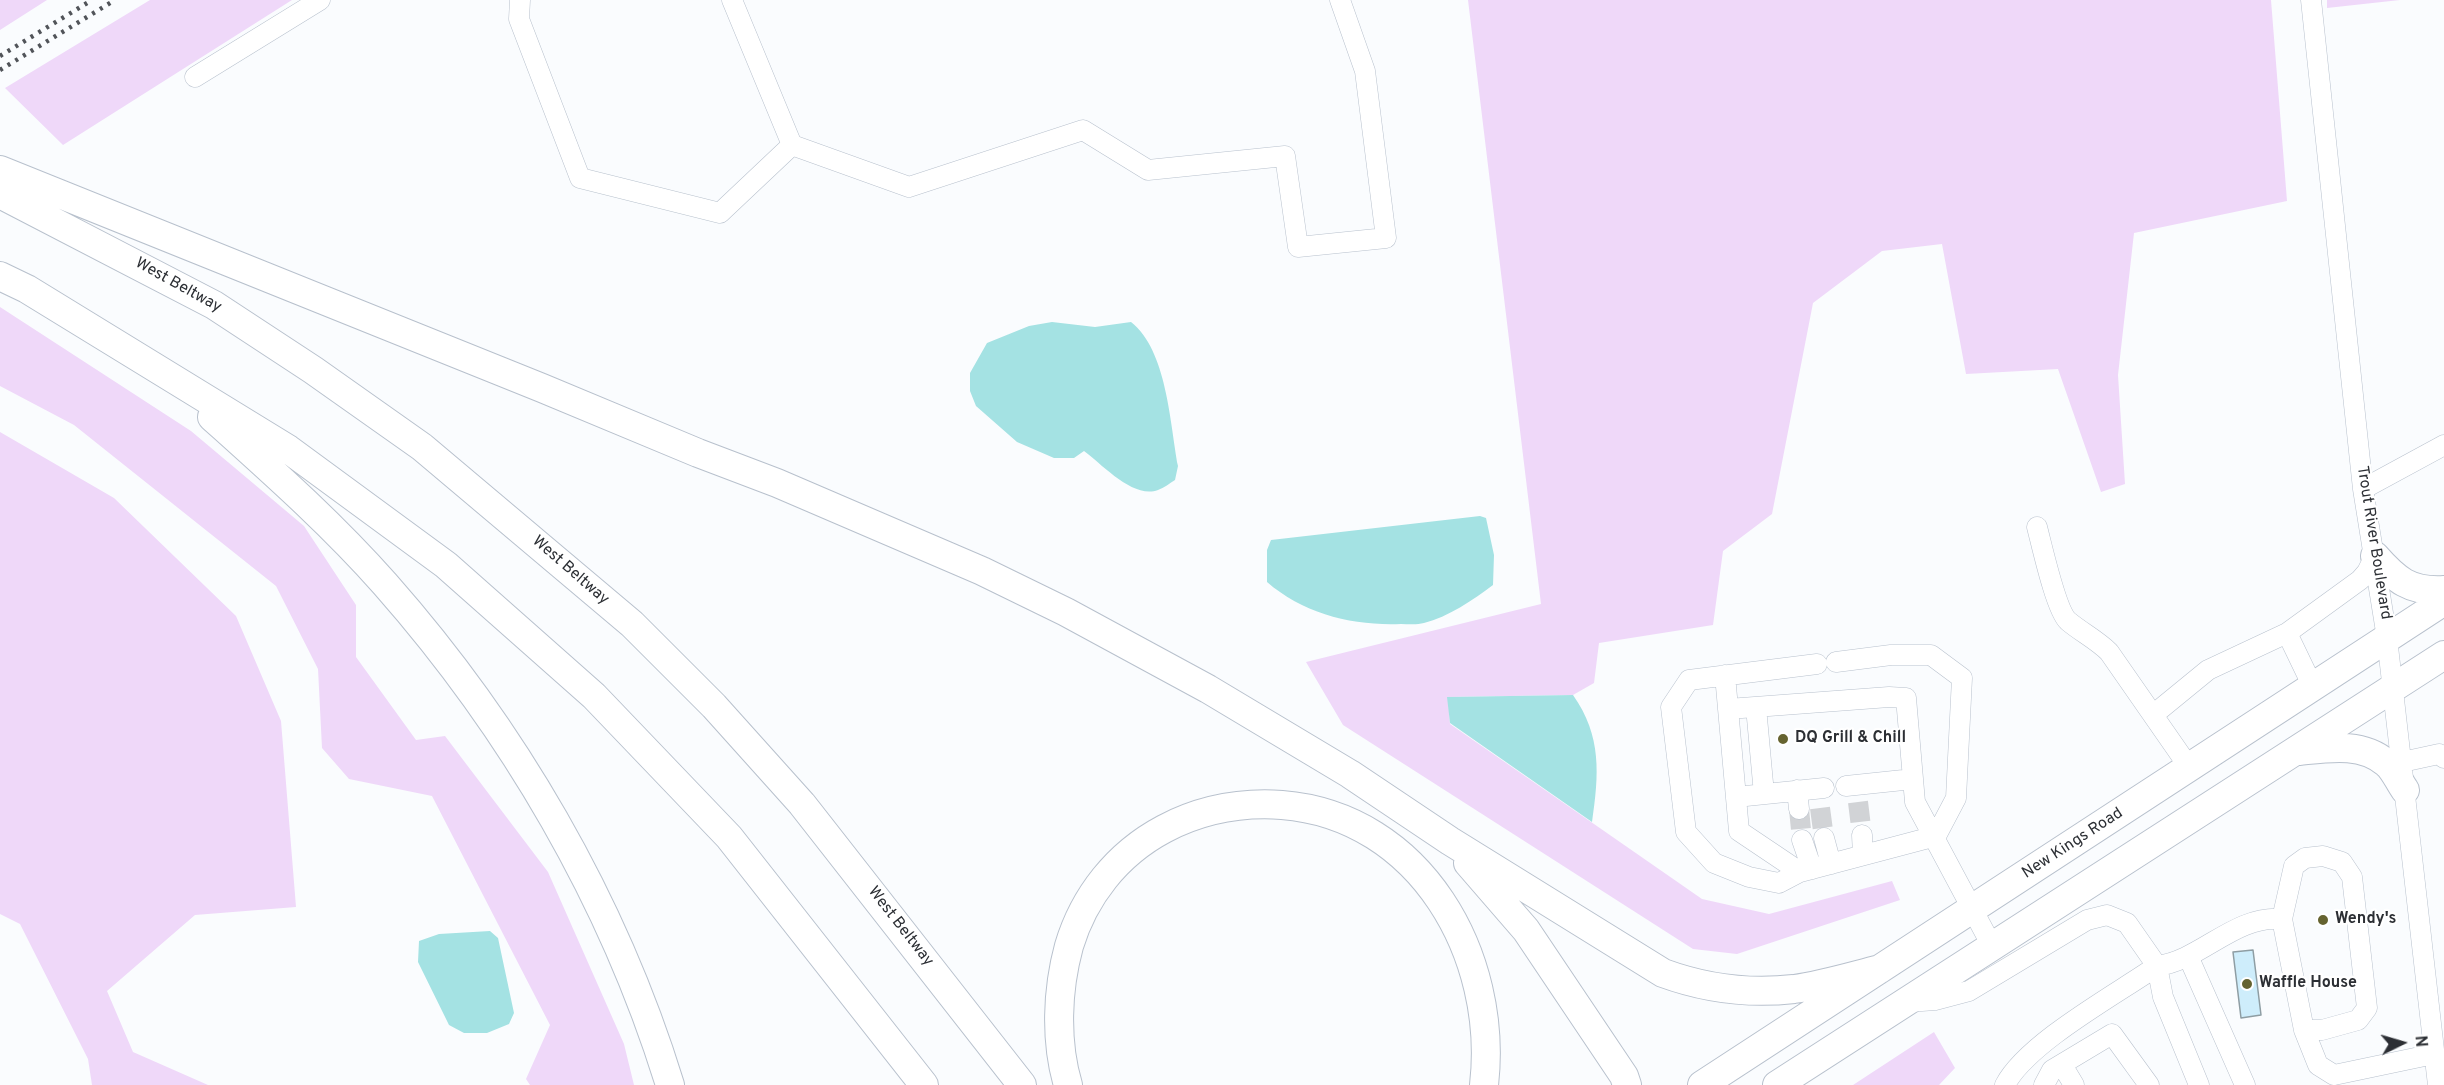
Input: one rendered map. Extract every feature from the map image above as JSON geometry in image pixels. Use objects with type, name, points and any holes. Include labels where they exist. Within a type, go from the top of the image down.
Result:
[{"type":"highway","points":[[0,170],[777,483],[982,571],[1066,612],[1208,689],[1350,774],[1450,841],[1625,952],[1663,973],[1694,985],[1732,989],[1794,989],[1880,969]]},
{"type":"highway","name":"West Beltway","points":[[0,194],[214,305],[313,370],[422,447],[632,624],[714,706],[802,804],[1022,1085]]},
{"type":"highway","points":[[0,276],[27,289],[288,449],[446,565],[594,696],[729,837],[924,1085]]},
{"type":"highway","points":[[154,366],[281,478],[384,583],[469,687],[560,827],[616,941],[670,1085]]},
{"type":"highway","points":[[2375,556],[2395,578],[2410,586],[2430,591],[2444,590]]},
{"type":"highway","name":"New Kings Road","points":[[1702,1085],[2444,601]]},
{"type":"highway","points":[[1777,1085],[2393,688],[2441,663]]},
{"type":"highway","points":[[2294,752],[2337,747],[2365,751],[2387,763],[2405,790]]},
{"type":"highway","points":[[1068,1085],[1058,1019],[1063,968],[1075,928],[1087,902],[1110,870],[1148,838],[1197,814],[1261,804],[1301,807],[1347,820],[1384,841],[1408,860],[1428,883],[1450,915],[1465,946],[1479,988],[1486,1023],[1487,1059],[1484,1085]]},
{"type":"highway","points":[[1450,841],[1526,930],[1624,1076],[1627,1085]]},
{"type":"highway","points":[[1802,1085],[1839,1045]]},
{"type":"street","points":[[195,77],[320,0]]},
{"type":"street","points":[[520,0],[519,18],[580,177],[720,213],[792,145]]},
{"type":"street","points":[[732,0],[792,145],[909,187],[1083,130],[1148,170],[1285,156],[1298,247],[1386,238],[1365,71],[1340,0]]},
{"type":"street","name":"Trout River Boulevard","points":[[2311,0],[2363,489],[2387,638],[2438,1085]]},
{"type":"street","points":[[2363,489],[2444,445]]},
{"type":"street","points":[[2037,527],[2060,607],[2066,620],[2094,638],[2109,652],[2189,767]]},
{"type":"street","points":[[2153,714],[2208,670],[2287,633],[2360,580],[2375,556]]},
{"type":"street","points":[[2287,633],[2313,687]]},
{"type":"street","points":[[1891,655],[1931,655],[1962,678],[1956,798],[1936,836],[1814,868],[1779,883],[1749,878],[1714,863],[1686,832],[1671,707],[1689,680],[1891,655]]},
{"type":"street","points":[[1725,675],[1739,831],[1814,868]]},
{"type":"street","points":[[1728,709],[1888,697],[1906,698],[1915,802],[1936,836],[1992,946]]},
{"type":"street","points":[[1756,707],[1764,794]]},
{"type":"street","points":[[2402,762],[2442,753]]},
{"type":"street","points":[[1854,791],[1913,779]]},
{"type":"street","points":[[1736,797],[1764,794],[1798,800],[1821,795]]},
{"type":"street","points":[[1862,835],[1863,855]]},
{"type":"street","points":[[1814,868],[1824,838]]},
{"type":"street","points":[[1802,840],[1814,868]]},
{"type":"street","points":[[2304,1030],[2322,1030],[2358,1020],[2367,1008],[2352,877],[2342,862],[2323,856],[2305,858],[2294,866],[2282,919],[2304,1030],[2318,1065],[2328,1080],[2434,1054]]},
{"type":"street","points":[[1906,1002],[1935,1000],[1969,991],[2087,920],[2107,915],[2127,923],[2157,966],[2163,997],[2199,1085]]},
{"type":"street","points":[[2005,1085],[2012,1072],[2035,1049],[2157,966],[2173,964],[2253,920],[2282,919]]},
{"type":"street","points":[[2188,956],[2245,1085]]},
{"type":"street","points":[[2053,1073],[2112,1034],[2146,1082]]},
{"type":"street","points":[[2035,1049],[2053,1073],[2074,1085]]},
{"type":"shaded area","points":[[0,0],[47,0],[0,30]]},
{"type":"shaded area","points":[[150,0],[292,0],[63,145],[5,88]]},
{"type":"shaded area","points":[[1468,0],[2271,0],[2287,201],[2134,233],[2118,375],[2125,484],[2101,492],[2058,369],[1966,374],[1942,244],[1882,251],[1813,303],[1772,514],[1723,551],[1713,625],[1599,643],[1594,683],[1573,695],[1448,697],[1450,724],[1702,899],[1769,914],[1892,881],[1900,900],[1737,954],[1693,949],[1343,725],[1306,662],[1541,604]]},
{"type":"shaded area","points":[[2327,0],[2400,0],[2327,8]]},
{"type":"shaded area","points":[[0,307],[191,431],[304,526],[356,605],[356,657],[416,740],[445,736],[548,872],[624,1044],[634,1085],[530,1085],[526,1079],[550,1025],[432,796],[349,779],[322,748],[318,669],[276,586],[74,425],[0,386]]},
{"type":"shaded area","points":[[0,432],[114,498],[236,616],[281,721],[296,907],[195,915],[107,991],[133,1052],[208,1085],[92,1085],[88,1059],[20,924],[0,914]]},
{"type":"shaded area","points":[[1934,1032],[1955,1068],[1939,1085],[1853,1085]]},
{"type":"water","points":[[1052,322],[1095,327],[1131,322],[1143,334],[1160,369],[1165,388],[1178,466],[1175,480],[1158,490],[1139,490],[1119,479],[1084,451],[1074,458],[1054,458],[1017,442],[976,406],[970,391],[970,373],[987,343],[1029,326]]},
{"type":"water","points":[[1480,516],[1486,518],[1494,555],[1493,585],[1442,617],[1421,624],[1365,623],[1330,616],[1297,602],[1267,582],[1267,550],[1271,540]]},
{"type":"water","points":[[1573,695],[1582,710],[1594,741],[1597,772],[1592,822],[1450,723],[1447,697]]},
{"type":"water","points":[[490,931],[498,938],[514,1013],[509,1024],[487,1033],[464,1033],[449,1025],[418,962],[419,941],[439,934]]},
{"type":"building","name":"Waffle House","points":[[2253,950],[2261,1015],[2241,1018],[2233,952]]},
{"type":"tunnel","points":[[1858,802],[1862,835]]},
{"type":"tunnel","points":[[1820,808],[1824,838]]},
{"type":"tunnel","points":[[1799,809],[1802,840]]},
{"type":"railway","points":[[0,56],[92,0]]},
{"type":"railway","points":[[0,70],[115,0]]},
{"type":"place","name":"DQ Grill & Chill","points":[[1783,739]]},
{"type":"place","name":"Wendy's","points":[[2323,920]]},
{"type":"place","name":"Waffle House","points":[[2247,984]]}]
